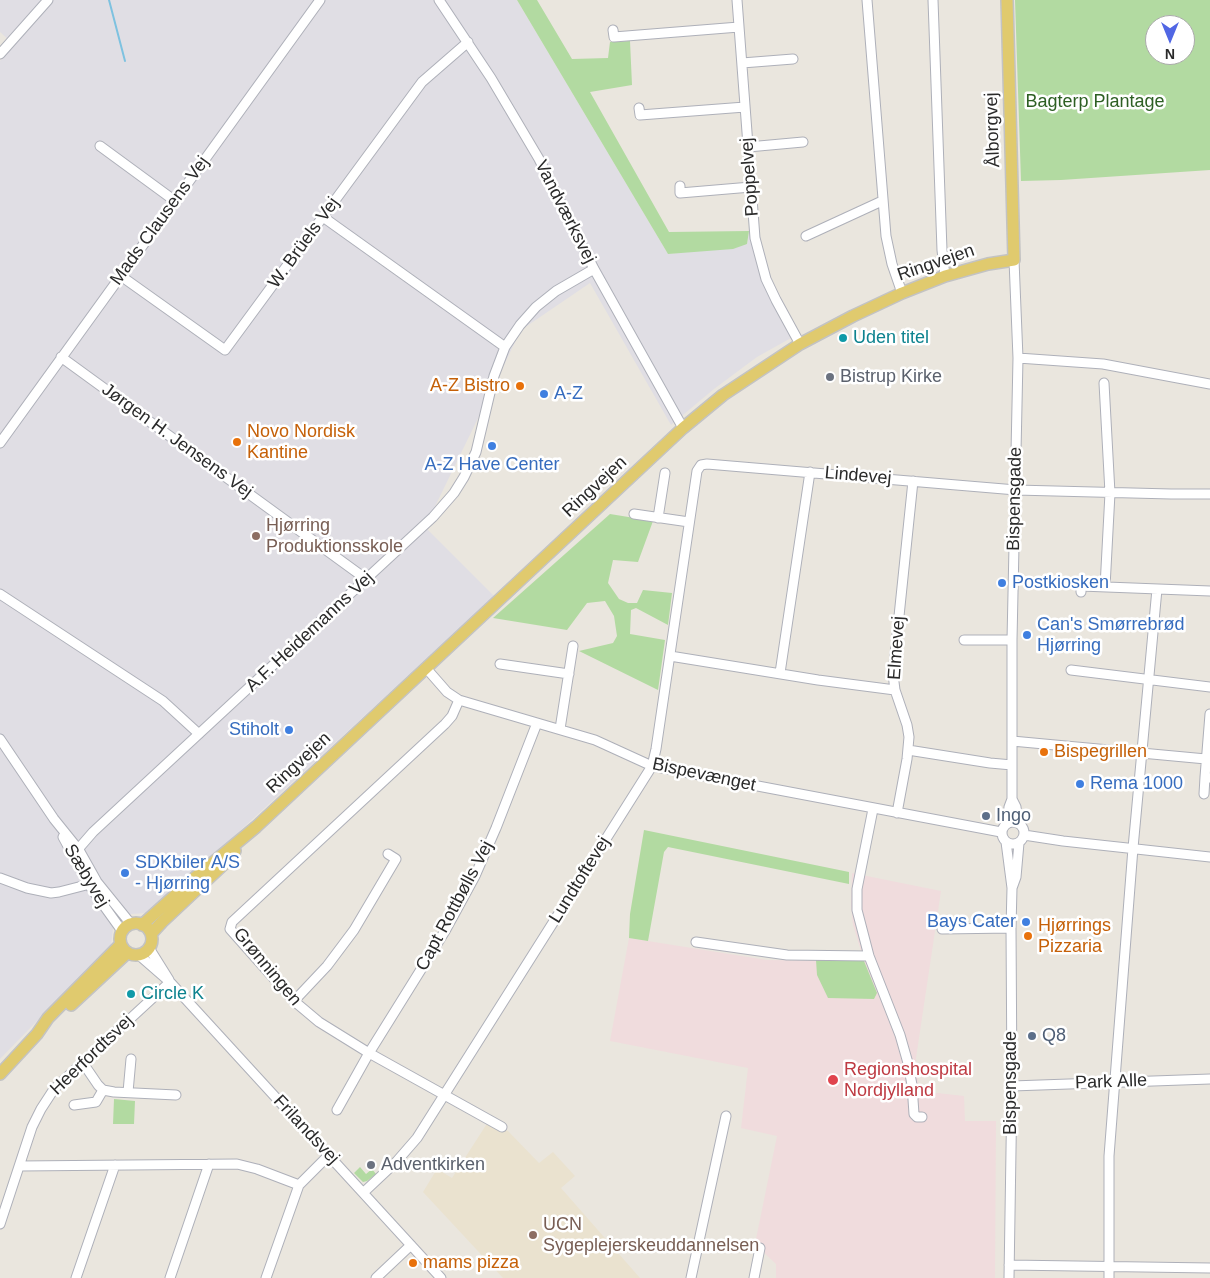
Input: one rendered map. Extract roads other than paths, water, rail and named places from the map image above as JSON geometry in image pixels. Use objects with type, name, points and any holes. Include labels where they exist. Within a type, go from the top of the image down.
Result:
[{"type":"main road","name":"Ålborgvej","points":[[1007,0],[1014,260]]},
{"type":"main road","name":"Ringvejen","points":[[132,927],[256,827],[683,428],[743,381],[800,344],[902,293],[945,276],[988,264],[1014,260]]},
{"type":"main road","name":"Ringvejen","points":[[151,934],[225,863],[256,827]]},
{"type":"main road","points":[[0,1074],[37,1034],[134,950],[151,944],[149,930],[132,927],[120,940],[134,950]]},
{"type":"street","points":[[0,54],[48,0]]},
{"type":"street","name":"Mads Clausens Vej","points":[[0,443],[320,0]]},
{"type":"street","name":"Poppelvej","points":[[737,0],[755,238],[764,271],[776,300],[800,344]]},
{"type":"street","points":[[866,0],[882,201],[892,264],[902,293]]},
{"type":"street","points":[[933,0],[942,250],[945,276]]},
{"type":"street","name":"Vandværksvej","points":[[443,1],[539,159],[594,269],[683,428]]},
{"type":"street","points":[[613,30],[614,37],[739,27]]},
{"type":"street","name":"W. Brüels Vej","points":[[121,276],[225,350],[422,82],[468,42]]},
{"type":"street","points":[[742,63],[793,59]]},
{"type":"street","points":[[639,108],[640,115],[745,107]]},
{"type":"street","points":[[748,147],[803,142]]},
{"type":"street","points":[[100,146],[175,201]]},
{"type":"street","points":[[680,186],[680,193],[751,187]]},
{"type":"street","points":[[806,236],[882,201]]},
{"type":"street","points":[[323,217],[505,347]]},
{"type":"street","name":"Bispensgade","points":[[1007,823],[1012,799],[1012,640],[1018,358],[1014,260]]},
{"type":"street","name":"A.F. Heidemanns Vej","points":[[76,852],[93,832],[433,517],[464,477],[476,452],[494,376],[505,347],[520,325],[536,307],[556,291],[594,269]]},
{"type":"street","name":"Jørgen H. Jensens Vej","points":[[61,357],[366,579]]},
{"type":"street","points":[[1018,358],[1103,364],[1210,384]]},
{"type":"street","points":[[1104,382],[1110,493],[1105,587]]},
{"type":"street","name":"Lindevej","points":[[701,465],[810,472],[1016,490],[1210,494]]},
{"type":"street","name":"Lundtoftevej","points":[[364,1192],[397,1162],[412,1144],[652,766],[697,471],[701,465]]},
{"type":"street","points":[[780,673],[810,472]]},
{"type":"street","points":[[658,518],[665,473]]},
{"type":"street","name":"Elmevej","points":[[897,813],[908,750],[907,724],[895,690],[893,674],[913,481]]},
{"type":"street","points":[[634,514],[689,522]]},
{"type":"street","points":[[1081,592],[1081,586],[1210,591]]},
{"type":"street","points":[[1108,1278],[1109,1156],[1133,848],[1157,589]]},
{"type":"street","points":[[0,594],[163,701],[199,734]]},
{"type":"street","points":[[964,640],[1012,640]]},
{"type":"street","points":[[560,729],[573,646]]},
{"type":"street","points":[[670,656],[818,680],[895,690]]},
{"type":"street","points":[[500,664],[569,674]]},
{"type":"street","name":"Bispevænget","points":[[426,668],[447,692],[459,700],[595,740],[652,766],[1001,832]]},
{"type":"street","points":[[1071,670],[1210,686]]},
{"type":"street","name":"Grønningen","points":[[459,700],[452,716],[445,724],[232,922],[230,929],[294,1001],[319,1022],[369,1053],[502,1127]]},
{"type":"street","points":[[1204,794],[1207,777],[1206,759],[1210,714]]},
{"type":"street","name":"Capt Rottbølls Vej","points":[[337,1110],[369,1053],[445,930],[475,876],[537,723]]},
{"type":"street","name":"Sæbyvej","points":[[0,738],[76,852],[93,884],[132,927]]},
{"type":"street","points":[[1012,741],[1206,759]]},
{"type":"street","points":[[908,750],[990,763],[1012,764]]},
{"type":"street","name":"Bispensgade","points":[[1012,799],[1016,807],[1018,822]]},
{"type":"street","points":[[873,809],[857,889],[857,910],[869,956],[894,1018],[908,1063],[914,1114],[917,1117],[922,1117]]},
{"type":"street","points":[[1012,821],[1018,822],[1023,827],[1024,834],[1019,843],[1012,844],[1006,842],[1001,832],[1007,823],[1012,821]]},
{"type":"street","points":[[1024,834],[1063,841],[1210,857]]},
{"type":"street","name":"Bispensgade","points":[[1006,842],[1012,888],[1012,1086],[1009,1278]]},
{"type":"street","name":"Bispensgade","points":[[1012,888],[1016,877],[1019,843]]},
{"type":"street","points":[[294,1001],[327,966],[354,930],[396,859],[388,854]]},
{"type":"street","points":[[0,878],[27,888],[51,893],[93,884]]},
{"type":"street","points":[[942,929],[1011,928]]},
{"type":"street","points":[[696,942],[787,955],[869,956]]},
{"type":"street","name":"Frilandsvej","points":[[134,950],[170,982],[441,1278]]},
{"type":"street","name":"Heerfordtsvej","points":[[0,1224],[32,1128],[54,1089],[170,982]]},
{"type":"street","points":[[128,1092],[130,1059]]},
{"type":"street","points":[[83,1063],[103,1090],[176,1095]]},
{"type":"street","name":"Park Alle","points":[[1012,1086],[1210,1079]]},
{"type":"street","points":[[74,1105],[96,1102],[103,1090]]},
{"type":"street","points":[[691,1278],[726,1116]]},
{"type":"street","points":[[266,1278],[299,1185],[329,1155]]},
{"type":"street","points":[[170,1278],[209,1164]]},
{"type":"street","points":[[20,1166],[237,1164],[299,1185]]},
{"type":"street","points":[[76,1278],[114,1165]]},
{"type":"street","points":[[376,1278],[411,1245]]},
{"type":"street","points":[[754,1278],[760,1248]]},
{"type":"street","points":[[1009,1265],[1210,1268]]},
{"type":"waterway","points":[[109,0],[125,61]]},
{"type":"place","name":"Uden titel","points":[[843,338]]},
{"type":"place","name":"Bistrup Kirke","points":[[830,377]]},
{"type":"place","name":"A-Z Bistro","points":[[520,386]]},
{"type":"place","name":"A-Z","points":[[544,394]]},
{"type":"place","name":"Novo Nordisk Kantine","points":[[237,442]]},
{"type":"place","name":"A-Z Have Center","points":[[492,446]]},
{"type":"place","name":"Hjørring Produktionsskole","points":[[256,536]]},
{"type":"place","name":"Postkiosken","points":[[1002,583]]},
{"type":"place","name":"Can's Smørrebrød Hjørring","points":[[1027,635]]},
{"type":"place","name":"Stiholt","points":[[289,730]]},
{"type":"place","name":"Bispegrillen","points":[[1044,752]]},
{"type":"place","name":"Rema 1000","points":[[1080,784]]},
{"type":"place","name":"Ingo","points":[[986,816]]},
{"type":"place","name":"SDKbiler A/S - Hjørring","points":[[125,873]]},
{"type":"place","name":"Bays Cater","points":[[1026,922]]},
{"type":"place","name":"Hjørrings Pizzaria","points":[[1028,936]]},
{"type":"place","name":"Circle K","points":[[131,994]]},
{"type":"place","name":"Q8","points":[[1032,1036]]},
{"type":"place","name":"Regionshospital Nordjylland","points":[[833,1080]]},
{"type":"place","name":"Adventkirken","points":[[371,1165]]},
{"type":"place","name":"UCN Sygeplejerskeuddannelsen","points":[[533,1235]]},
{"type":"place","name":"mams pizza","points":[[413,1263]]},
{"type":"park label","name":"Bagterp Plantage","points":[[1095,102]]}]
